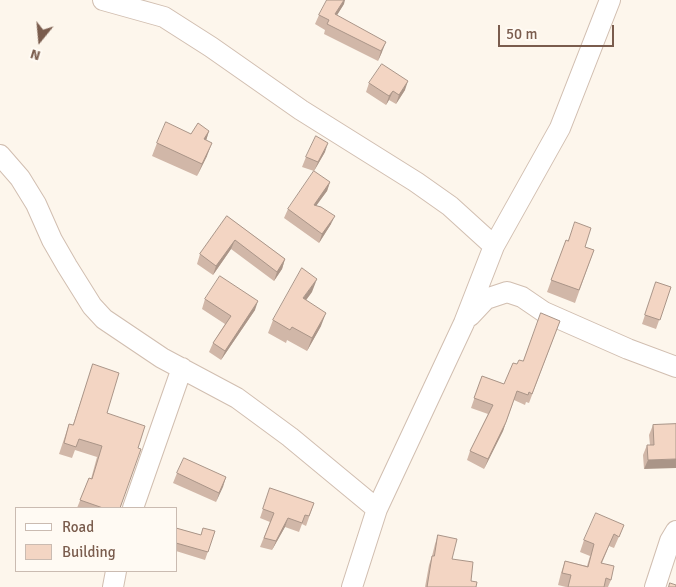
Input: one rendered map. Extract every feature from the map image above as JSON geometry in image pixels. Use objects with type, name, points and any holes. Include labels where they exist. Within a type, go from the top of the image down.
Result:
[{"type":"street","points":[[103,0],[164,17],[212,47],[301,110],[416,182],[450,206],[494,246]]},
{"type":"street","points":[[352,587],[377,509],[464,322],[494,246],[560,128],[610,0]]},
{"type":"street","points":[[1,163],[20,178],[36,204],[52,240],[92,306],[104,319],[162,358],[237,398],[290,437],[377,509]]},
{"type":"street","points":[[464,322],[486,299],[507,292],[522,297],[544,312],[676,367]]},
{"type":"street","points":[[132,507],[182,368]]},
{"type":"street","points":[[655,587],[670,541],[676,531]]},
{"type":"street","points":[[113,587],[116,572]]},
{"type":"building","points":[[327,0],[344,0],[335,14],[386,42],[381,51],[327,24],[329,20],[319,15]]},
{"type":"building","points":[[382,64],[408,81],[399,95],[393,91],[389,96],[369,83]]},
{"type":"building","points":[[166,122],[191,134],[198,123],[209,131],[204,139],[212,143],[202,164],[157,143]]},
{"type":"building","points":[[316,136],[328,143],[318,162],[306,157]]},
{"type":"building","points":[[314,171],[330,182],[314,205],[335,216],[322,234],[288,209]]},
{"type":"building","points":[[227,216],[285,259],[277,272],[235,240],[216,266],[200,254]]},
{"type":"building","points":[[575,222],[591,228],[585,247],[594,250],[579,290],[551,280]]},
{"type":"building","points":[[302,268],[317,279],[303,298],[326,313],[312,338],[292,327],[290,330],[273,320]]},
{"type":"building","points":[[220,276],[258,301],[225,351],[213,343],[231,316],[205,299]]},
{"type":"building","points":[[656,282],[671,287],[660,320],[645,315]]},
{"type":"building","points":[[541,313],[560,321],[532,394],[529,392],[528,395],[517,391],[506,422],[488,459],[470,451],[493,405],[474,398],[482,376],[504,384],[513,363],[517,364],[519,360],[523,361]]},
{"type":"building","points":[[93,364],[119,373],[107,413],[145,426],[138,448],[141,449],[120,507],[100,507],[80,500],[89,478],[92,479],[102,446],[79,439],[76,447],[64,443],[69,424],[73,425]]},
{"type":"building","points":[[676,424],[676,459],[648,460],[647,445],[654,445],[653,425]]},
{"type":"building","points":[[184,458],[226,477],[219,493],[177,473]]},
{"type":"building","points":[[270,488],[314,503],[309,516],[305,515],[302,523],[288,518],[276,541],[264,538],[274,513],[263,509]]},
{"type":"building","points":[[596,513],[624,525],[619,537],[614,534],[601,563],[614,566],[611,580],[606,578],[604,587],[568,587],[571,575],[562,573],[565,561],[588,567],[594,544],[584,540]]},
{"type":"building","points":[[203,528],[215,531],[208,552],[178,544],[178,529],[201,535]]},
{"type":"building","points":[[438,535],[457,539],[452,559],[473,562],[471,581],[477,582],[476,587],[427,587],[432,556],[434,556]]},
{"type":"building","points":[[670,583],[676,585],[676,587],[669,587]]}]
